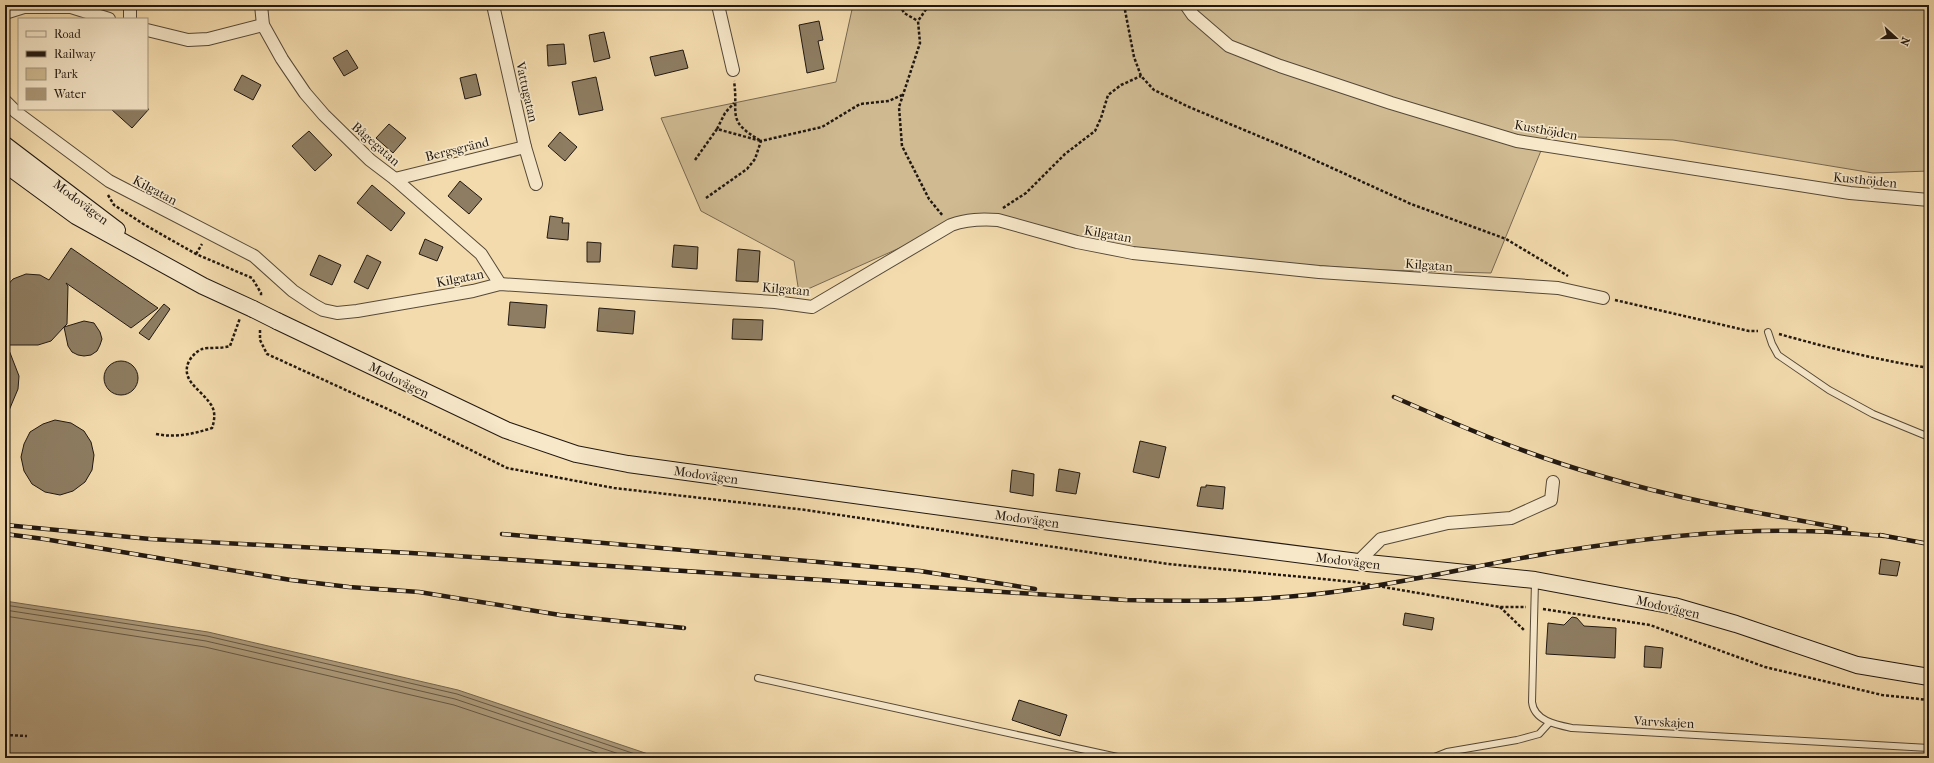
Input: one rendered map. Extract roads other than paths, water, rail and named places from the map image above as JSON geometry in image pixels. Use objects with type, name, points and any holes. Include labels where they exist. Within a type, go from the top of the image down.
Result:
[{"type":"main road","name":"Modovägen","points":[[5,146],[86,205],[156,260]]},
{"type":"main road","name":"Modovägen","points":[[5,164],[76,216],[203,286],[253,305],[277,321],[506,430],[576,454],[636,465],[1093,528],[1358,562],[1535,580],[1674,606],[1736,624],[1857,665],[1929,677]]},
{"type":"street","points":[[130,5],[130,18]]},
{"type":"street","name":"Bågegatan","points":[[261,5],[264,25],[282,59],[305,93],[324,115],[370,160],[395,179],[481,254],[500,284]]},
{"type":"street","name":"Vattugatan","points":[[493,5],[525,146],[536,184]]},
{"type":"street","points":[[718,5],[733,70]]},
{"type":"street","name":"Kusthöjden","points":[[1186,5],[1193,15],[1230,46],[1280,66],[1391,103],[1517,141],[1850,193],[1929,200]]},
{"type":"street","points":[[5,13],[24,7],[71,7],[106,18]]},
{"type":"street","points":[[148,30],[188,40],[208,39],[264,25]]},
{"type":"street","name":"Kilgatan","points":[[5,101],[16,112],[109,181],[254,256],[293,291],[323,310],[337,313],[357,311],[473,291],[500,284],[767,301],[812,308],[951,225],[964,221],[986,219],[998,220],[1077,242],[1133,252],[1319,272],[1558,288],[1603,298]]},
{"type":"street","name":"Bergsgränd","points":[[395,179],[525,146]]},
{"type":"street","points":[[1358,562],[1381,539],[1448,523],[1511,518],[1551,500],[1552,482]]},
{"type":"lane","points":[[1768,332],[1778,355],[1829,390],[1873,414],[1929,437]]},
{"type":"lane","name":"Varvskajen","points":[[1535,580],[1532,705],[1534,711],[1549,723],[1572,728],[1929,748]]},
{"type":"lane","points":[[758,678],[1122,758]]},
{"type":"lane","points":[[1432,758],[1447,752],[1518,740],[1540,734],[1549,723]]},
{"type":"water","points":[[5,601],[208,632],[458,690],[660,758],[5,758]]},
{"type":"railway","points":[[1394,397],[1522,450],[1631,485],[1754,512],[1846,529]]},
{"type":"railway","points":[[5,525],[150,539],[411,553],[1126,600],[1182,601],[1265,599],[1320,594],[1375,586],[1563,551],[1711,533],[1771,531],[1821,532],[1884,536]]},
{"type":"railway","points":[[5,534],[44,539],[291,580],[349,587],[419,592],[560,615],[684,628]]},
{"type":"railway","points":[[502,534],[920,571],[1035,589]]},
{"type":"railway","points":[[1880,535],[1929,544]]}]
